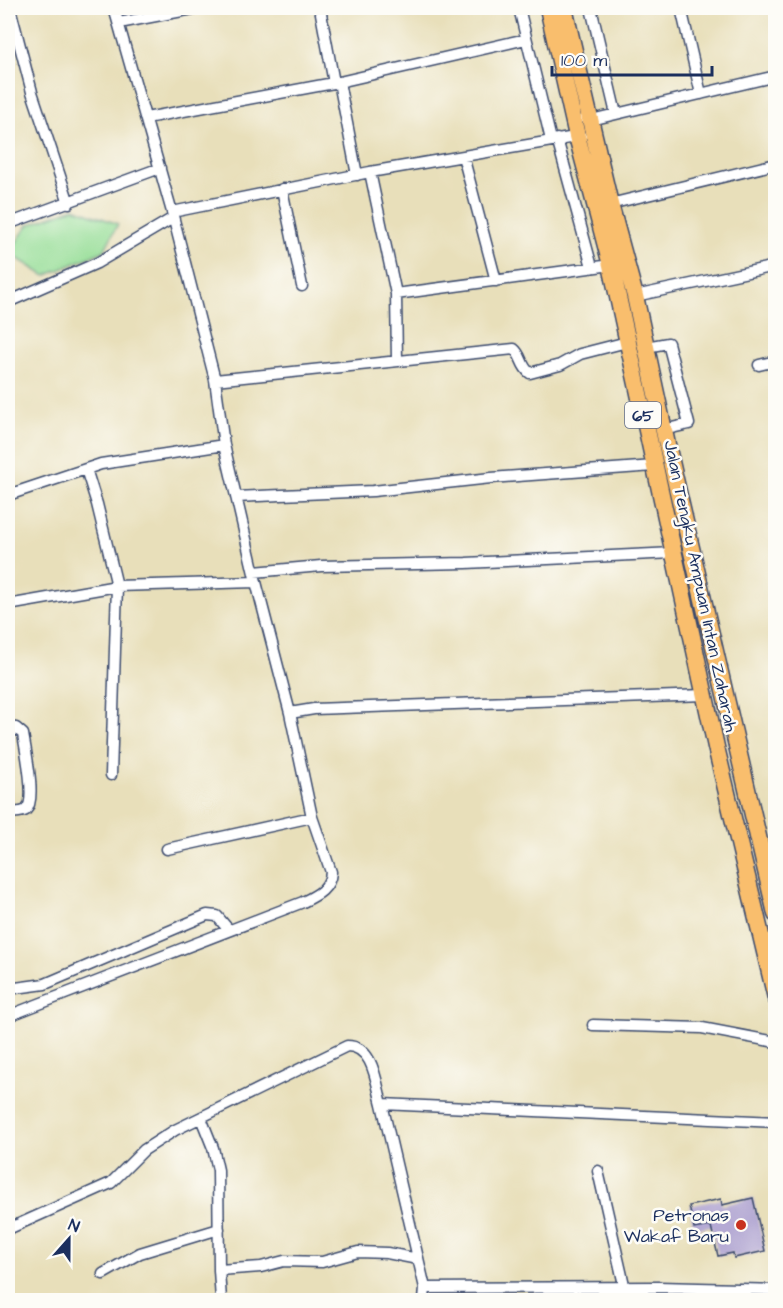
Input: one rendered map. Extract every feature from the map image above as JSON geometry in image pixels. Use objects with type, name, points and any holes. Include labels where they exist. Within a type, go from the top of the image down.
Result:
[{"type":"main road","name":"Jalan Tengku Ampuan Intan Zaharah","points":[[548,8],[611,265],[705,694],[776,998]]},
{"type":"main road","name":"Jalan Tengku Ampuan Intan Zaharah","points":[[564,8],[635,296],[663,430],[776,914]]},
{"type":"main road","points":[[705,694],[725,694]]},
{"type":"street","points":[[10,8],[32,92],[69,203]]},
{"type":"street","points":[[8,1016],[228,929],[303,902],[327,886],[331,872],[312,817],[290,713],[236,497],[224,445],[215,380],[160,168],[114,8]]},
{"type":"street","points":[[118,23],[198,8]]},
{"type":"street","points":[[320,8],[357,176]]},
{"type":"street","points":[[519,8],[554,140],[592,267]]},
{"type":"street","points":[[591,8],[616,114]]},
{"type":"street","points":[[681,8],[701,94]]},
{"type":"street","points":[[146,118],[337,82],[526,39]]},
{"type":"street","points":[[567,90],[578,113],[591,120],[776,76]]},
{"type":"street","points":[[8,302],[97,263],[172,215],[282,189],[370,172],[578,136],[586,137],[592,143],[605,204],[612,210],[776,164]]},
{"type":"street","points":[[463,156],[496,281]]},
{"type":"street","points":[[8,224],[160,168]]},
{"type":"street","points":[[370,172],[396,294],[397,361]]},
{"type":"street","points":[[282,189],[302,286]]},
{"type":"street","points":[[396,294],[611,265]]},
{"type":"street","points":[[635,296],[776,266]]},
{"type":"street","points":[[215,380],[514,349],[519,353],[525,370],[530,373],[560,365],[580,354],[627,342]]},
{"type":"street","points":[[646,347],[668,343],[689,424],[663,430]]},
{"type":"street","points":[[759,364],[776,361]]},
{"type":"street","points":[[8,495],[101,464],[224,445]]},
{"type":"street","points":[[236,497],[373,491],[491,477],[654,466]]},
{"type":"street","points":[[86,469],[117,586],[111,775]]},
{"type":"street","points":[[8,605],[117,586],[255,577],[321,566],[466,563],[674,553]]},
{"type":"street","points":[[290,713],[314,709],[705,694]]},
{"type":"street","points":[[8,727],[16,728],[23,734],[31,797],[24,812],[8,813]]},
{"type":"street","points":[[167,849],[312,817]]},
{"type":"street","points":[[8,989],[45,984],[207,915],[217,916],[228,929]]},
{"type":"street","points":[[593,1025],[702,1028],[776,1042]]},
{"type":"street","points":[[8,1229],[111,1183],[144,1150],[175,1130],[347,1046],[359,1048],[369,1058],[382,1104],[425,1288],[424,1300]]},
{"type":"street","points":[[382,1104],[776,1122]]},
{"type":"street","points":[[201,1118],[213,1148],[218,1170],[221,1300]]},
{"type":"street","points":[[598,1171],[625,1288]]},
{"type":"street","points":[[103,1274],[140,1253],[219,1229]]},
{"type":"street","points":[[219,1270],[261,1267],[284,1262],[327,1262],[352,1252],[387,1253],[418,1259]]},
{"type":"street","points":[[425,1288],[658,1287],[733,1295],[776,1290]]},
{"type":"street","points":[[589,1288],[590,1300]]},
{"type":"green space","points":[[74,208],[118,224],[104,251],[45,276],[9,253],[28,225]]},
{"type":"building","points":[[753,1198],[765,1251],[734,1258],[733,1253],[718,1256],[711,1226],[694,1229],[689,1206],[721,1199],[722,1205]]},
{"type":"place","name":"Petronas Wakaf Baru","points":[[741,1225]]}]
